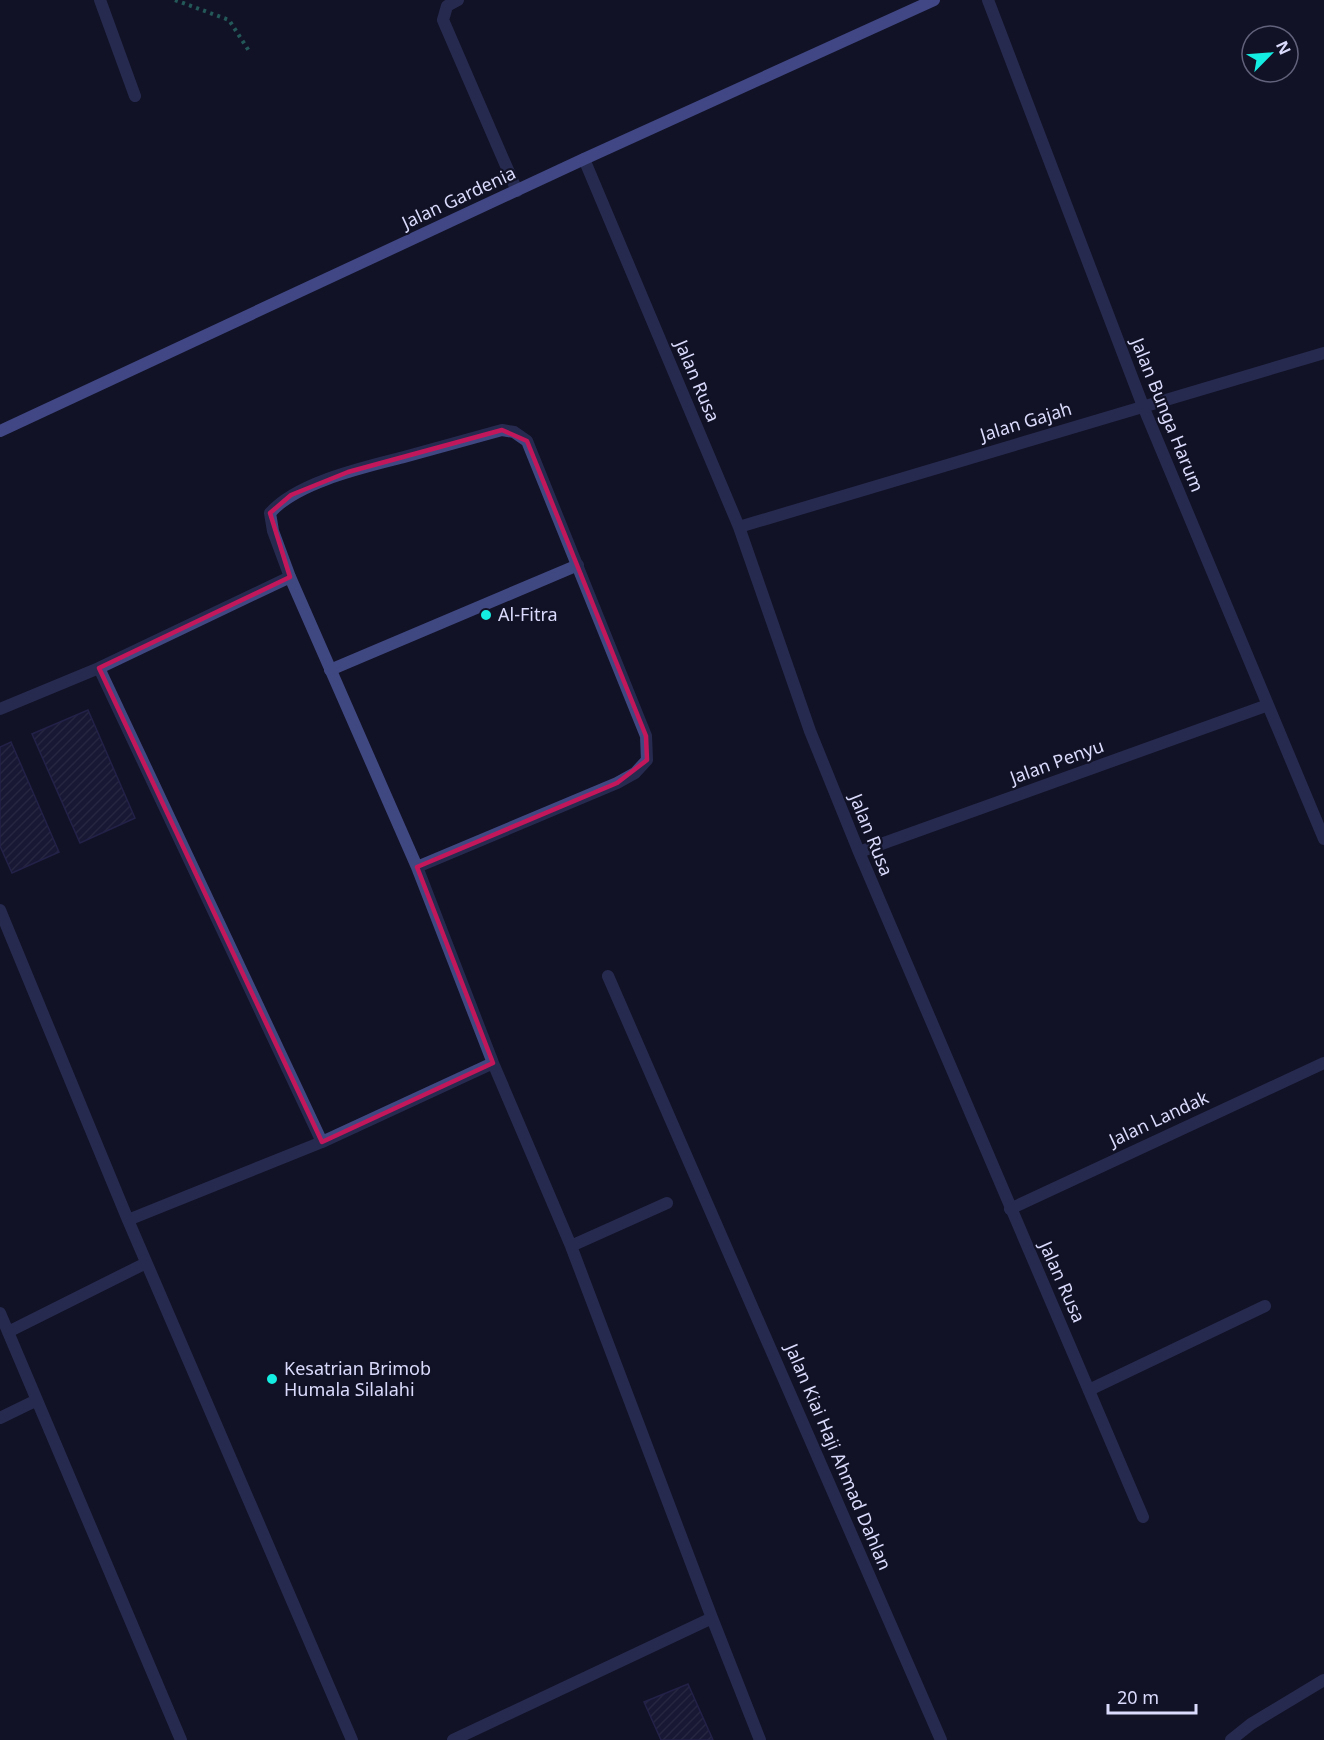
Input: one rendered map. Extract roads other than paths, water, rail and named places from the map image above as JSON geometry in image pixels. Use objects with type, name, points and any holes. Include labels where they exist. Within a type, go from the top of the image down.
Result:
[{"type":"main road","name":"Jalan Gardenia","points":[[0,431],[584,159],[934,0]]},
{"type":"street","points":[[100,0],[135,96]]},
{"type":"street","points":[[458,0],[447,6],[443,20],[517,192]]},
{"type":"street","name":"Jalan Bunga Harum","points":[[987,0],[1143,406],[1324,839]]},
{"type":"street","name":"Jalan Rusa","points":[[584,159],[739,527],[810,731],[859,852],[1143,1517]]},
{"type":"street","name":"Jalan Gajah","points":[[739,527],[1324,353]]},
{"type":"street","points":[[417,867],[617,783],[635,773],[647,760],[646,736],[578,565],[527,441],[514,432],[502,430],[348,472],[291,495],[270,513],[273,531],[290,577],[417,867],[493,1063],[571,1246],[760,1740]]},
{"type":"street","points":[[330,670],[578,565]]},
{"type":"street","points":[[0,709],[99,668],[290,577]]},
{"type":"street","points":[[99,668],[322,1142]]},
{"type":"street","name":"Jalan Penyu","points":[[859,852],[1268,705]]},
{"type":"street","points":[[0,910],[128,1221],[352,1740]]},
{"type":"street","name":"Jalan Kiai Haji Ahmad Dahlan","points":[[608,976],[941,1740]]},
{"type":"street","points":[[128,1221],[322,1142],[493,1063]]},
{"type":"street","name":"Jalan Landak","points":[[1010,1209],[1324,1063]]},
{"type":"street","points":[[571,1246],[667,1203]]},
{"type":"street","points":[[8,1332],[146,1263]]},
{"type":"street","points":[[1089,1390],[1265,1306]]},
{"type":"street","points":[[0,1313],[181,1740]]},
{"type":"street","points":[[0,1418],[37,1400]]},
{"type":"street","points":[[453,1740],[712,1618]]},
{"type":"street","points":[[1232,1740],[1251,1724],[1324,1680]]},
{"type":"place","name":"Al-Fitra","points":[[486,615]]},
{"type":"place","name":"Kesatrian Brimob Humala Silalahi","points":[[272,1379]]}]
